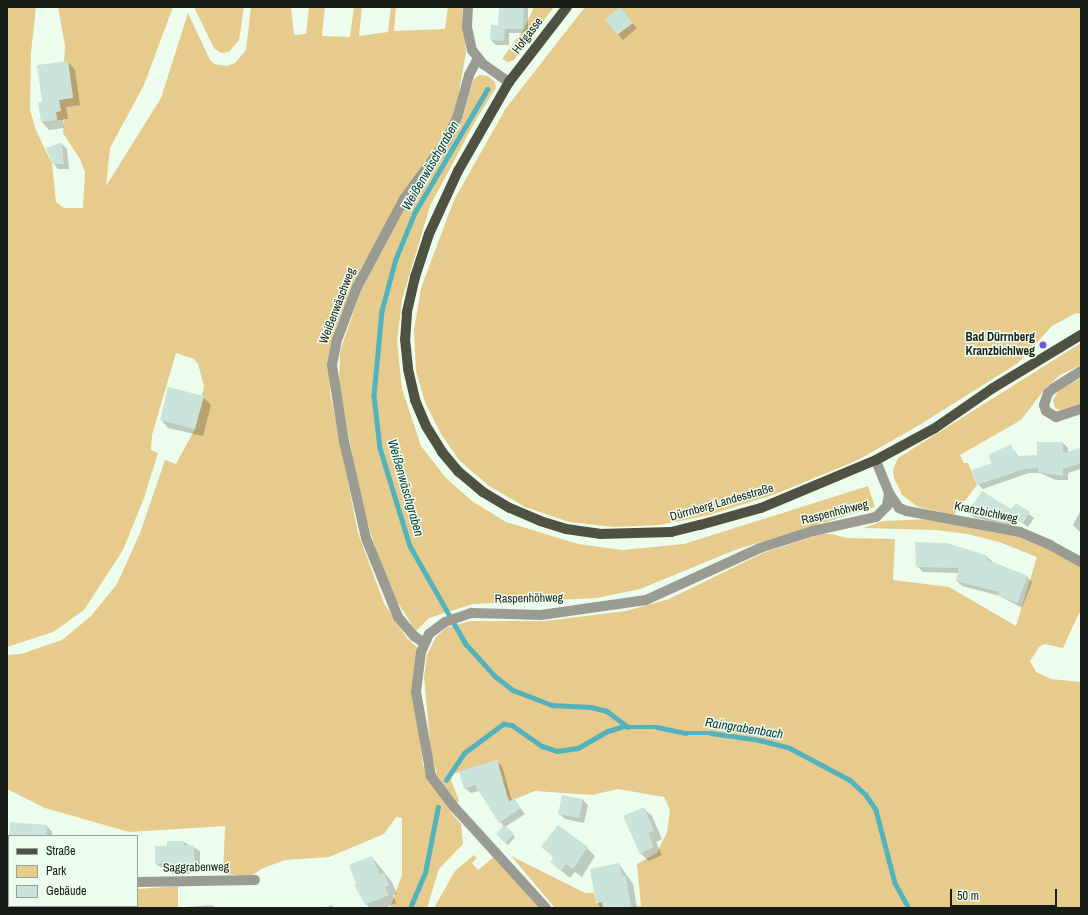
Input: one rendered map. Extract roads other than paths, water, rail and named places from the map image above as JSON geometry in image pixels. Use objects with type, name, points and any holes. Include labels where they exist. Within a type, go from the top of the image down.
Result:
[{"type":"main road","name":"Hofgasse","points":[[509,82],[568,7]]},
{"type":"main road","name":"Dürrnberg Landesstraße","points":[[509,82],[458,171],[430,234],[415,277],[407,313],[405,339],[408,369],[415,400],[426,426],[459,472],[483,492],[510,508],[540,521],[566,529],[600,534],[635,535],[671,532],[761,508],[876,460],[935,428],[999,385],[1081,335]]},
{"type":"street","points":[[468,7],[469,39],[478,58],[509,82]]},
{"type":"street","name":"Weißenwäschweg","points":[[424,643],[414,636],[398,617],[366,538],[344,441],[332,365],[337,340],[357,287],[404,199],[447,140],[458,115],[469,75],[478,58]]},
{"type":"street","points":[[1081,371],[1048,393],[1044,405],[1046,411],[1056,417],[1081,410]]},
{"type":"street","points":[[876,460],[889,493]]},
{"type":"street","name":"Raspenhöhweg","points":[[546,908],[435,783],[425,749],[416,692],[418,665],[424,643],[429,634],[445,622],[460,616],[481,613],[541,615],[646,600],[760,548],[813,531],[876,517],[887,506],[889,493]]},
{"type":"street","name":"Kranzbichlweg","points":[[889,493],[899,508],[913,513],[1020,532],[1050,545],[1081,562]]},
{"type":"street","points":[[876,517],[913,513]]},
{"type":"street","name":"Saggrabenweg","points":[[138,882],[255,880]]},
{"type":"waterway","name":"Weißenwäschgraben","points":[[488,89],[415,213],[396,259],[382,311],[374,396],[380,448],[410,546],[466,644],[495,676],[513,690],[552,705],[591,707],[607,711],[628,727]]},
{"type":"waterway","name":"Raingrabenbach","points":[[446,780],[464,753],[503,724],[512,725],[542,746],[557,751],[578,748],[608,731],[621,727],[657,727],[685,733],[711,733],[759,740],[790,748],[850,780],[866,795],[876,810],[895,883],[909,908]]},
{"type":"waterway","points":[[410,908],[425,873],[438,807]]},
{"type":"place","name":"Bad Dürrnberg Kranzbichlweg","points":[[1043,345]]}]
